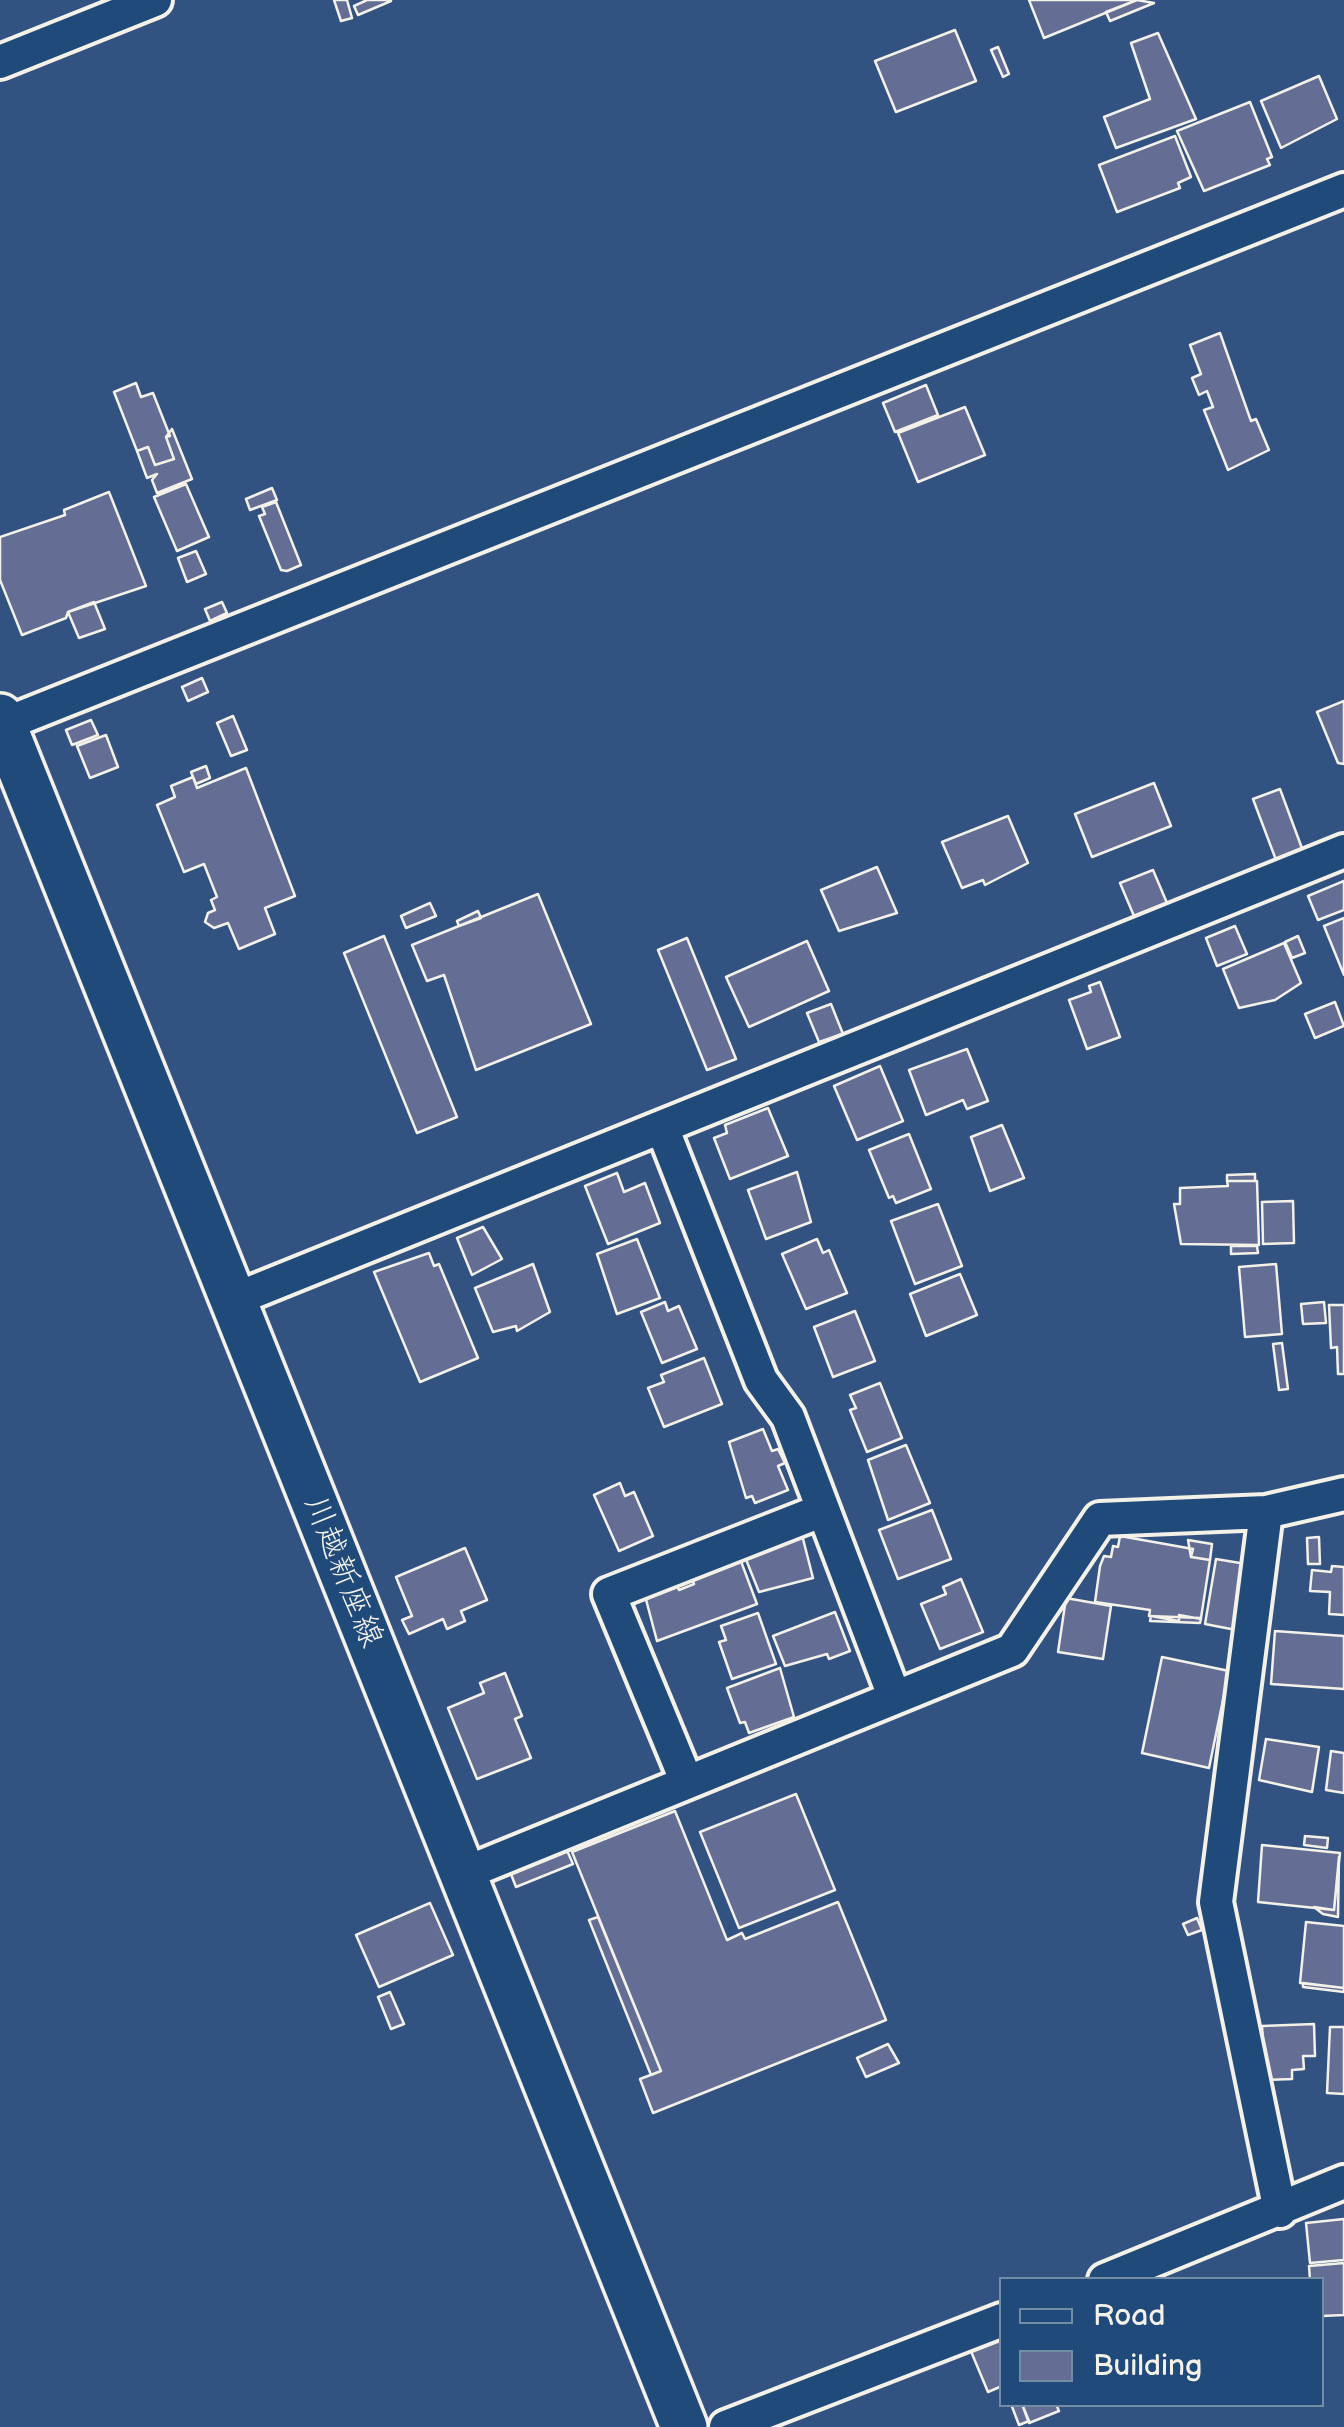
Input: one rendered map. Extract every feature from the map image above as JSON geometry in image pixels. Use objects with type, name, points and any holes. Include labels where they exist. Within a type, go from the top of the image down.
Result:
[{"type":"main road","name":"川越新座線","points":[[1,723],[684,2427]]},
{"type":"street","points":[[0,62],[154,0]]},
{"type":"street","points":[[1,723],[1344,190]]},
{"type":"street","points":[[233,1300],[1344,851]]},
{"type":"street","points":[[662,1127],[760,1380],[788,1417],[894,1696]]},
{"type":"street","points":[[462,1874],[1012,1650],[1100,1519],[1266,1512],[1344,1494]]},
{"type":"street","points":[[686,1780],[608,1594],[823,1510]]},
{"type":"street","points":[[1266,1512],[1216,1902],[1280,2211]]},
{"type":"street","points":[[1113,2277],[1344,2182]]},
{"type":"street","points":[[726,2427],[999,2321]]},
{"type":"building","points":[[334,0],[347,0],[352,18],[341,21]]},
{"type":"building","points":[[367,0],[391,1],[358,15],[354,6]]},
{"type":"building","points":[[1029,0],[1137,0],[1044,38]]},
{"type":"building","points":[[1137,0],[1154,3],[1110,21],[1106,12]]},
{"type":"building","points":[[955,30],[976,81],[896,112],[875,61]]},
{"type":"building","points":[[1158,33],[1196,119],[1116,148],[1104,117],[1150,99],[1131,43]]},
{"type":"building","points":[[998,47],[1009,74],[1003,77],[991,50]]},
{"type":"building","points":[[1319,76],[1337,119],[1281,148],[1261,101]]},
{"type":"building","points":[[1250,102],[1272,157],[1267,159],[1270,165],[1204,191],[1177,131]]},
{"type":"building","points":[[1175,136],[1191,177],[1178,183],[1180,188],[1117,212],[1099,165]]},
{"type":"building","points":[[1220,333],[1251,421],[1256,419],[1269,450],[1228,470],[1204,410],[1213,407],[1207,391],[1199,395],[1192,378],[1201,374],[1190,345]]},
{"type":"building","points":[[136,383],[141,397],[153,393],[170,436],[166,437],[174,459],[155,465],[148,447],[137,451],[114,392]]},
{"type":"building","points":[[926,385],[938,415],[895,432],[883,403]]},
{"type":"building","points":[[965,407],[985,455],[918,482],[898,433]]},
{"type":"building","points":[[172,429],[192,479],[157,493],[152,480],[157,474],[147,478],[137,451],[148,447],[155,465],[174,459],[166,437]]},
{"type":"building","points":[[186,484],[209,537],[177,551],[154,497]]},
{"type":"building","points":[[272,488],[277,500],[250,510],[246,499]]},
{"type":"building","points":[[109,492],[146,586],[68,612],[66,618],[22,635],[0,580],[0,537],[65,515],[64,510]]},
{"type":"building","points":[[276,502],[301,565],[287,571],[281,570],[259,516],[265,514],[262,507]]},
{"type":"building","points":[[196,551],[206,574],[187,582],[178,558]]},
{"type":"building","points":[[94,602],[105,629],[79,638],[68,612]]},
{"type":"building","points":[[222,602],[227,613],[210,621],[205,609]]},
{"type":"building","points":[[202,678],[208,692],[188,701],[182,687]]},
{"type":"building","points":[[1344,701],[1344,764],[1338,763],[1317,712]]},
{"type":"building","points":[[233,716],[247,750],[231,756],[217,723]]},
{"type":"building","points":[[91,720],[98,735],[72,745],[66,730]]},
{"type":"building","points":[[106,735],[118,767],[90,778],[77,746]]},
{"type":"building","points":[[206,766],[210,778],[196,784],[191,772]]},
{"type":"building","points":[[246,768],[295,896],[265,908],[275,934],[239,949],[228,923],[214,928],[205,922],[208,913],[215,910],[211,900],[217,897],[204,864],[184,872],[157,805],[175,797],[171,786],[193,777],[197,788]]},
{"type":"building","points":[[1154,783],[1171,826],[1092,857],[1075,814]]},
{"type":"building","points":[[1280,789],[1303,851],[1276,860],[1253,799]]},
{"type":"building","points":[[1008,816],[1028,863],[985,885],[983,880],[962,888],[942,842]]},
{"type":"building","points":[[877,867],[897,913],[839,931],[821,890]]},
{"type":"building","points":[[1153,870],[1167,903],[1134,916],[1120,883]]},
{"type":"building","points":[[1344,881],[1344,910],[1318,920],[1308,896]]},
{"type":"building","points":[[538,894],[591,1024],[476,1070],[444,975],[427,981],[412,945]]},
{"type":"building","points":[[430,903],[436,916],[406,928],[401,916]]},
{"type":"building","points":[[478,911],[481,918],[459,926],[457,921]]},
{"type":"building","points":[[1344,918],[1344,975],[1324,926]]},
{"type":"building","points":[[1235,926],[1247,954],[1217,966],[1206,938]]},
{"type":"building","points":[[384,936],[457,1117],[417,1133],[344,953]]},
{"type":"building","points":[[1298,936],[1305,953],[1292,958],[1285,942]]},
{"type":"building","points":[[687,938],[736,1059],[707,1070],[658,950]]},
{"type":"building","points":[[807,941],[829,991],[749,1027],[726,977]]},
{"type":"building","points":[[1284,943],[1301,983],[1275,1000],[1239,1008],[1223,969]]},
{"type":"building","points":[[1100,982],[1120,1037],[1087,1049],[1069,1000],[1091,992],[1089,986]]},
{"type":"building","points":[[1335,1002],[1344,1026],[1315,1038],[1305,1014]]},
{"type":"building","points":[[831,1004],[843,1034],[819,1042],[807,1013]]},
{"type":"building","points":[[967,1049],[988,1101],[967,1109],[963,1100],[926,1115],[909,1070]]},
{"type":"building","points":[[880,1066],[903,1121],[857,1140],[834,1086]]},
{"type":"building","points":[[768,1108],[788,1156],[730,1179],[714,1138],[727,1133],[725,1125]]},
{"type":"building","points":[[1002,1125],[1024,1178],[990,1191],[971,1137]]},
{"type":"building","points":[[909,1134],[931,1189],[896,1203],[893,1196],[889,1198],[869,1150]]},
{"type":"building","points":[[797,1172],[811,1222],[766,1239],[748,1190]]},
{"type":"building","points":[[617,1173],[624,1192],[645,1183],[660,1223],[608,1244],[585,1186]]},
{"type":"building","points":[[1255,1174],[1255,1181],[1227,1181],[1227,1175]]},
{"type":"building","points":[[1227,1181],[1257,1181],[1259,1245],[1181,1244],[1174,1204],[1180,1204],[1180,1188],[1228,1186]]},
{"type":"building","points":[[1293,1201],[1294,1243],[1263,1244],[1262,1202]]},
{"type":"building","points":[[938,1204],[962,1266],[915,1284],[891,1221]]},
{"type":"building","points":[[483,1227],[502,1259],[472,1275],[457,1238]]},
{"type":"building","points":[[637,1239],[660,1298],[617,1314],[597,1254]]},
{"type":"building","points":[[817,1239],[823,1253],[829,1250],[847,1293],[806,1309],[782,1254]]},
{"type":"building","points":[[1231,1246],[1257,1246],[1258,1253],[1231,1254]]},
{"type":"building","points":[[429,1253],[434,1266],[439,1264],[478,1358],[420,1382],[374,1272]]},
{"type":"building","points":[[533,1264],[550,1312],[517,1331],[516,1326],[493,1332],[475,1288]]},
{"type":"building","points":[[1276,1264],[1282,1334],[1245,1337],[1239,1267]]},
{"type":"building","points":[[960,1274],[977,1315],[926,1336],[910,1294]]},
{"type":"building","points":[[665,1302],[668,1311],[679,1306],[697,1349],[662,1363],[641,1312]]},
{"type":"building","points":[[1324,1302],[1326,1323],[1303,1324],[1301,1304]]},
{"type":"building","points":[[1329,1305],[1344,1305],[1344,1374],[1338,1374],[1337,1347],[1331,1348]]},
{"type":"building","points":[[855,1311],[875,1361],[833,1377],[814,1327]]},
{"type":"building","points":[[1282,1343],[1288,1389],[1279,1390],[1273,1344]]},
{"type":"building","points":[[704,1358],[722,1404],[664,1427],[648,1388],[664,1382],[661,1375]]},
{"type":"building","points":[[880,1383],[902,1438],[867,1452],[850,1410],[856,1408],[850,1395]]},
{"type":"building","points":[[763,1429],[772,1451],[778,1449],[785,1463],[778,1466],[788,1490],[755,1503],[752,1496],[746,1498],[729,1442]]},
{"type":"building","points":[[906,1445],[930,1503],[888,1520],[868,1460]]},
{"type":"building","points":[[620,1483],[625,1496],[634,1492],[653,1536],[619,1551],[594,1495]]},
{"type":"building","points":[[932,1510],[951,1559],[898,1579],[879,1530]]},
{"type":"building","points":[[801,1531],[813,1578],[759,1592],[745,1557]]},
{"type":"building","points":[[1120,1536],[1193,1549],[1191,1557],[1210,1560],[1201,1618],[1149,1616],[1150,1610],[1095,1602],[1100,1566],[1104,1556],[1111,1557],[1113,1546],[1118,1547]]},
{"type":"building","points":[[1319,1537],[1320,1564],[1308,1564],[1307,1538]]},
{"type":"building","points":[[1188,1540],[1212,1544],[1210,1560],[1191,1557]]},
{"type":"building","points":[[465,1548],[487,1600],[461,1611],[465,1621],[447,1629],[443,1619],[409,1634],[402,1620],[412,1616],[396,1577]]},
{"type":"building","points":[[739,1556],[757,1604],[657,1641],[644,1592],[675,1580],[679,1590],[694,1584],[690,1574]]},
{"type":"building","points":[[1216,1559],[1246,1564],[1236,1630],[1205,1624]]},
{"type":"building","points":[[1332,1566],[1344,1567],[1344,1615],[1329,1614],[1330,1592],[1310,1591],[1312,1570],[1331,1572]]},
{"type":"building","points":[[961,1579],[983,1632],[940,1649],[921,1604],[946,1594],[943,1587]]},
{"type":"building","points":[[1066,1598],[1111,1606],[1103,1659],[1058,1652]]},
{"type":"building","points":[[835,1612],[850,1651],[829,1659],[827,1654],[785,1666],[773,1636]]},
{"type":"building","points":[[758,1613],[776,1664],[732,1679],[719,1642],[726,1640],[721,1626]]},
{"type":"building","points":[[1179,1615],[1201,1619],[1200,1623],[1150,1621],[1151,1616],[1179,1621]]},
{"type":"building","points":[[1275,1631],[1344,1636],[1344,1689],[1271,1684]]},
{"type":"building","points":[[1162,1657],[1229,1671],[1209,1768],[1142,1753]]},
{"type":"building","points":[[780,1668],[794,1717],[749,1733],[745,1722],[740,1723],[727,1688]]},
{"type":"building","points":[[505,1673],[522,1716],[515,1719],[531,1758],[477,1779],[448,1708],[484,1693],[480,1683]]},
{"type":"building","points":[[1266,1739],[1319,1747],[1312,1792],[1259,1780]]},
{"type":"building","points":[[1331,1751],[1344,1753],[1344,1793],[1326,1790]]},
{"type":"building","points":[[796,1794],[835,1890],[739,1928],[700,1832]]},
{"type":"building","points":[[675,1811],[727,1940],[742,1933],[745,1939],[838,1902],[886,2020],[653,2113],[640,2079],[661,2071],[572,1852]]},
{"type":"building","points":[[1305,1836],[1328,1838],[1327,1848],[1304,1845]]},
{"type":"building","points":[[1262,1845],[1340,1853],[1334,1910],[1258,1902]]},
{"type":"building","points":[[565,1846],[573,1864],[516,1887],[509,1869]]},
{"type":"building","points":[[1339,1857],[1338,1917],[1314,1907],[1334,1910]]},
{"type":"building","points":[[430,1903],[453,1955],[379,1987],[356,1935]]},
{"type":"building","points":[[598,1917],[661,2071],[651,2075],[589,1920]]},
{"type":"building","points":[[1197,1918],[1202,1930],[1188,1935],[1183,1924]]},
{"type":"building","points":[[1306,1922],[1344,1926],[1344,1988],[1300,1983]]},
{"type":"building","points":[[1303,1983],[1344,1988],[1344,1992],[1303,1987]]},
{"type":"building","points":[[390,1992],[404,2024],[391,2029],[378,1997]]},
{"type":"building","points":[[1314,2024],[1315,2056],[1303,2056],[1304,2069],[1292,2070],[1292,2079],[1265,2080],[1262,2026]]},
{"type":"building","points":[[1330,2027],[1344,2027],[1344,2094],[1327,2093]]},
{"type":"building","points":[[888,2044],[899,2063],[866,2077],[857,2058]]},
{"type":"building","points":[[1344,2219],[1344,2260],[1310,2263],[1306,2223]]},
{"type":"building","points":[[1344,2263],[1344,2315],[1324,2316],[1324,2277],[1310,2277],[1309,2266]]},
{"type":"building","points":[[999,2337],[999,2387],[988,2392],[970,2349]]},
{"type":"building","points":[[1012,2407],[1023,2407],[1029,2421],[1019,2425]]},
{"type":"building","points":[[1023,2407],[1057,2407],[1059,2411],[1029,2423]]}]
